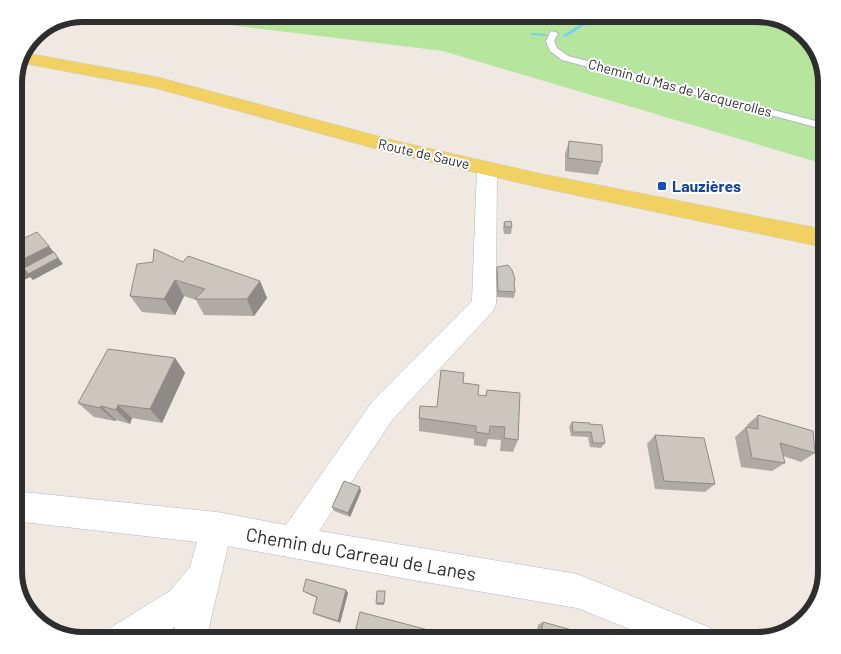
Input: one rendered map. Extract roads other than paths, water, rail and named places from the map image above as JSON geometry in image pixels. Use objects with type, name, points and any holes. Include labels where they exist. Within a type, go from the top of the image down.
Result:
[{"type":"main road","name":"Route de Sauve","points":[[28,59],[157,82],[394,147],[818,237]]},
{"type":"street","points":[[293,542],[382,411],[484,304],[487,168]]},
{"type":"street","name":"Chemin du Carreau de Lanes","points":[[23,507],[217,528],[577,591],[679,632]]},
{"type":"street","points":[[192,632],[217,528]]},
{"type":"street","points":[[135,632],[182,603],[204,576]]},
{"type":"lane","name":"Chemin du Mas de Vacquerolles","points":[[554,33],[550,41],[553,50],[565,58],[818,125]]},
{"type":"waterway","points":[[564,36],[587,22]]},
{"type":"waterway","points":[[533,34],[545,35]]},
{"type":"place","name":"Lauzières","points":[[662,186]]}]
